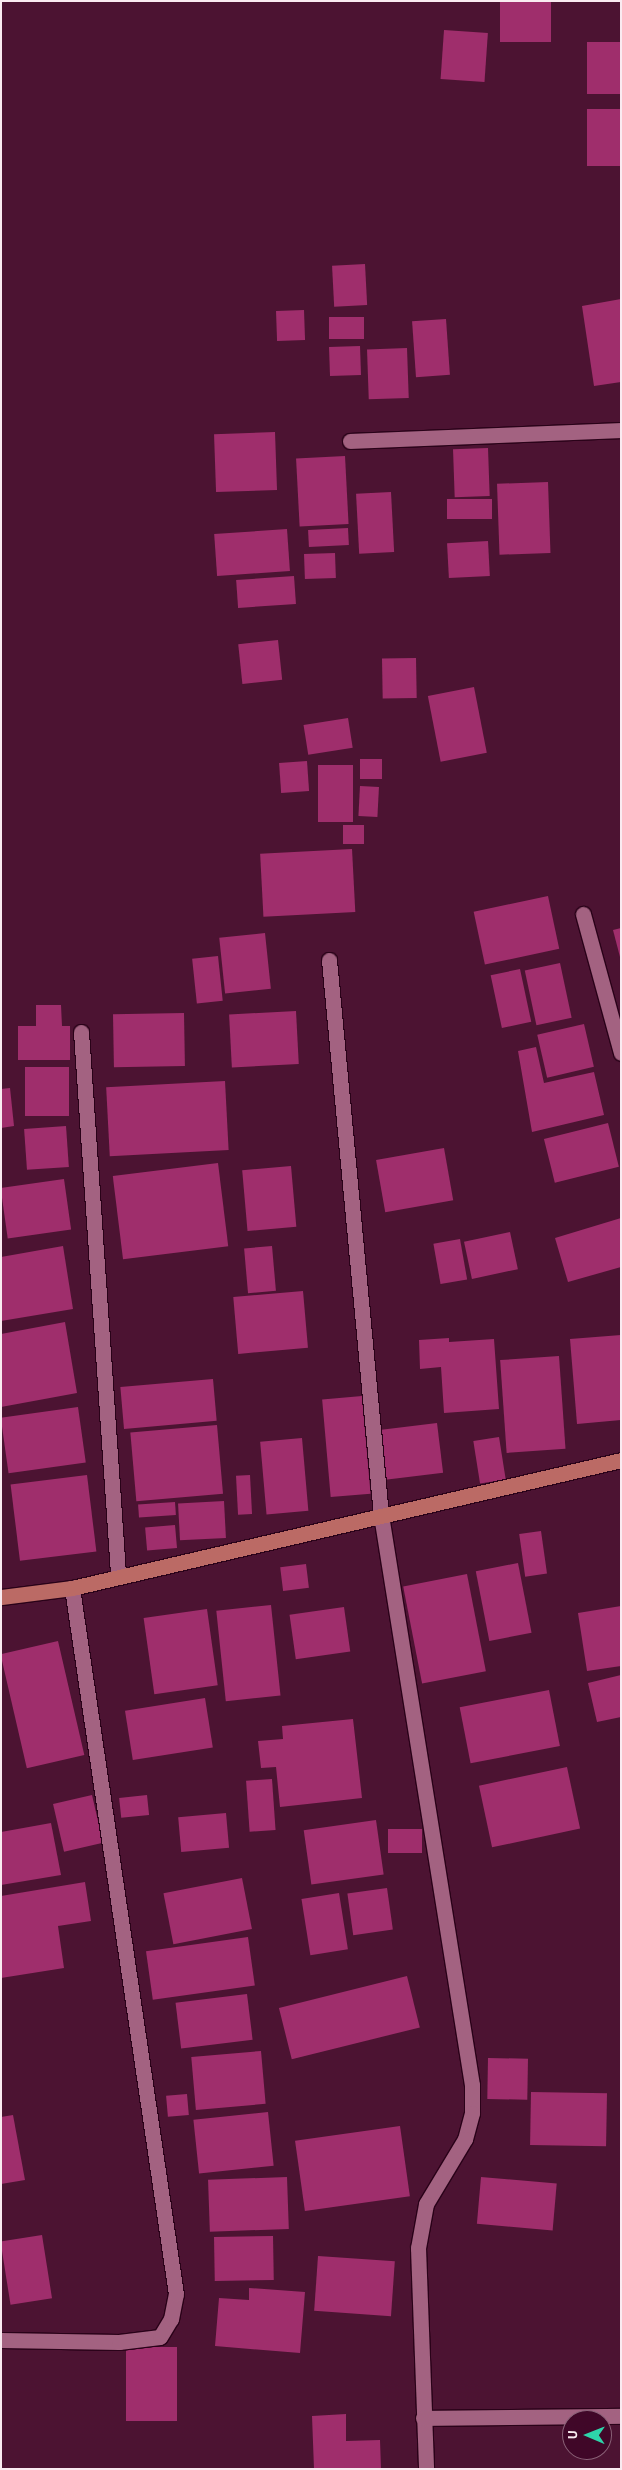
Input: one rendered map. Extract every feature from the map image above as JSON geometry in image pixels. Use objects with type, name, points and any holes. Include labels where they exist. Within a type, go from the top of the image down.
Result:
[{"type":"street","points":[[350,441],[621,430]]},
{"type":"street","points":[[583,914],[621,1053]]},
{"type":"street","points":[[329,960],[381,1515],[472,2085],[472,2113],[465,2139],[426,2204],[418,2248],[426,2469]]},
{"type":"street","points":[[81,1032],[118,1574]]},
{"type":"street","points":[[1,1597],[72,1588],[118,1574],[621,1460]]},
{"type":"street","points":[[1,2340],[119,2342],[160,2336],[171,2319],[176,2294],[72,1588]]},
{"type":"street","points":[[423,2418],[621,2416]]},
{"type":"building","points":[[500,1],[551,1],[551,42],[500,42]]},
{"type":"building","points":[[444,30],[488,33],[484,82],[441,79]]},
{"type":"building","points":[[587,42],[621,42],[621,94],[587,94]]},
{"type":"building","points":[[587,109],[621,109],[621,166],[587,166]]},
{"type":"building","points":[[365,264],[367,305],[334,307],[332,266]]},
{"type":"building","points":[[621,299],[621,382],[594,386],[582,306]]},
{"type":"building","points":[[304,310],[305,340],[277,341],[276,311]]},
{"type":"building","points":[[329,317],[364,317],[364,339],[329,339]]},
{"type":"building","points":[[446,319],[450,375],[416,377],[412,321]]},
{"type":"building","points":[[360,346],[361,375],[330,376],[329,347]]},
{"type":"building","points":[[407,348],[409,398],[369,399],[367,349]]},
{"type":"building","points":[[275,432],[277,490],[216,492],[214,434]]},
{"type":"building","points":[[488,448],[490,496],[455,497],[453,449]]},
{"type":"building","points":[[345,456],[349,524],[300,526],[296,459]]},
{"type":"building","points":[[548,482],[550,553],[500,555],[497,484]]},
{"type":"building","points":[[391,492],[394,552],[359,554],[356,494]]},
{"type":"building","points":[[447,499],[492,499],[492,519],[447,519]]},
{"type":"building","points":[[348,528],[349,545],[309,547],[308,530]]},
{"type":"building","points":[[287,529],[290,571],[217,576],[214,534]]},
{"type":"building","points":[[488,541],[490,576],[449,578],[447,543]]},
{"type":"building","points":[[335,553],[336,578],[305,579],[304,554]]},
{"type":"building","points":[[294,576],[296,604],[238,608],[236,580]]},
{"type":"building","points":[[278,640],[282,680],[242,684],[238,644]]},
{"type":"building","points":[[416,658],[417,698],[383,699],[382,659]]},
{"type":"building","points":[[474,687],[487,753],[441,762],[428,696]]},
{"type":"building","points":[[348,718],[353,748],[308,755],[304,725]]},
{"type":"building","points":[[360,759],[382,759],[382,779],[360,779]]},
{"type":"building","points":[[307,761],[309,791],[281,793],[279,763]]},
{"type":"building","points":[[318,765],[353,765],[353,822],[318,822]]},
{"type":"building","points":[[360,786],[379,787],[377,817],[358,816]]},
{"type":"building","points":[[343,825],[364,825],[364,844],[343,844]]},
{"type":"building","points":[[352,849],[355,912],[263,917],[260,854]]},
{"type":"building","points":[[548,896],[559,949],[485,965],[474,912]]},
{"type":"building","points":[[621,928],[621,957],[620,957],[613,930]]},
{"type":"building","points":[[265,933],[271,989],[225,994],[219,938]]},
{"type":"building","points":[[218,956],[223,1001],[197,1003],[192,959]]},
{"type":"building","points":[[560,963],[572,1018],[536,1025],[525,970]]},
{"type":"building","points":[[520,969],[531,1022],[502,1028],[491,975]]},
{"type":"building","points":[[36,1005],[61,1005],[62,1026],[70,1026],[70,1060],[18,1060],[18,1026],[36,1026]]},
{"type":"building","points":[[296,1011],[299,1064],[232,1067],[229,1015]]},
{"type":"building","points":[[184,1013],[185,1066],[114,1067],[113,1014]]},
{"type":"building","points":[[584,1024],[594,1067],[547,1078],[537,1035]]},
{"type":"building","points":[[536,1047],[544,1083],[594,1072],[604,1115],[532,1132],[518,1051]]},
{"type":"building","points":[[25,1067],[69,1067],[69,1116],[25,1116]]},
{"type":"building","points":[[225,1081],[229,1150],[110,1156],[106,1087]]},
{"type":"building","points":[[10,1088],[14,1126],[1,1128],[1,1089]]},
{"type":"building","points":[[608,1123],[619,1167],[555,1183],[544,1139]]},
{"type":"building","points":[[66,1126],[69,1167],[27,1170],[24,1129]]},
{"type":"building","points":[[444,1148],[453,1200],[385,1212],[376,1160]]},
{"type":"building","points":[[218,1163],[228,1246],[123,1259],[113,1176]]},
{"type":"building","points":[[291,1166],[296,1227],[248,1231],[242,1170]]},
{"type":"building","points":[[64,1179],[71,1230],[8,1238],[1,1188]]},
{"type":"building","points":[[621,1218],[621,1267],[568,1282],[555,1238]]},
{"type":"building","points":[[510,1232],[518,1269],[472,1279],[464,1242]]},
{"type":"building","points":[[460,1239],[467,1279],[441,1284],[433,1244]]},
{"type":"building","points":[[63,1246],[73,1309],[1,1321],[1,1257]]},
{"type":"building","points":[[272,1246],[276,1291],[248,1293],[244,1248]]},
{"type":"building","points":[[303,1291],[308,1348],[238,1354],[233,1297]]},
{"type":"building","points":[[65,1322],[77,1393],[1,1407],[1,1334]]},
{"type":"building","points":[[621,1335],[621,1420],[577,1424],[570,1339]]},
{"type":"building","points":[[449,1338],[449,1342],[494,1339],[499,1409],[444,1413],[441,1367],[420,1369],[419,1340]]},
{"type":"building","points":[[559,1356],[565,1449],[507,1453],[500,1360]]},
{"type":"building","points":[[213,1379],[217,1421],[124,1429],[120,1387]]},
{"type":"building","points":[[362,1396],[371,1494],[331,1497],[322,1399]]},
{"type":"building","points":[[78,1407],[86,1462],[9,1473],[1,1418]]},
{"type":"building","points":[[437,1423],[443,1473],[386,1480],[379,1430]]},
{"type":"building","points":[[217,1425],[223,1494],[136,1501],[130,1433]]},
{"type":"building","points":[[499,1437],[506,1479],[480,1484],[473,1441]]},
{"type":"building","points":[[302,1438],[308,1511],[267,1514],[260,1442]]},
{"type":"building","points":[[87,1475],[96,1551],[20,1561],[11,1484]]},
{"type":"building","points":[[250,1475],[252,1514],[238,1515],[236,1476]]},
{"type":"building","points":[[224,1501],[226,1538],[180,1540],[178,1503]]},
{"type":"building","points":[[175,1502],[176,1515],[139,1518],[138,1505]]},
{"type":"building","points":[[175,1525],[177,1548],[147,1551],[145,1528]]},
{"type":"building","points":[[541,1531],[547,1574],[525,1577],[519,1534]]},
{"type":"building","points":[[518,1563],[532,1633],[489,1641],[476,1571]]},
{"type":"building","points":[[306,1564],[309,1588],[283,1591],[280,1567]]},
{"type":"building","points":[[467,1574],[486,1671],[422,1684],[403,1586]]},
{"type":"building","points":[[271,1605],[281,1696],[226,1701],[216,1611]]},
{"type":"building","points":[[621,1606],[621,1666],[587,1671],[578,1613]]},
{"type":"building","points":[[344,1607],[350,1652],[296,1659],[290,1615]]},
{"type":"building","points":[[207,1609],[218,1685],[154,1694],[144,1618]]},
{"type":"building","points":[[58,1641],[84,1755],[27,1768],[1,1654]]},
{"type":"building","points":[[621,1675],[621,1717],[597,1722],[588,1683]]},
{"type":"building","points":[[549,1690],[560,1746],[471,1763],[460,1707]]},
{"type":"building","points":[[205,1698],[213,1747],[133,1760],[125,1711]]},
{"type":"building","points":[[353,1719],[362,1798],[280,1807],[276,1767],[261,1768],[258,1741],[283,1739],[282,1726]]},
{"type":"building","points":[[567,1767],[580,1829],[492,1847],[479,1786]]},
{"type":"building","points":[[272,1779],[276,1830],[250,1832],[246,1781]]},
{"type":"building","points":[[92,1795],[103,1843],[64,1852],[53,1804]]},
{"type":"building","points":[[147,1795],[149,1815],[121,1818],[119,1798]]},
{"type":"building","points":[[226,1813],[229,1848],[181,1852],[178,1817]]},
{"type":"building","points":[[376,1820],[384,1874],[311,1885],[304,1830]]},
{"type":"building","points":[[51,1823],[61,1875],[1,1885],[1,1832]]},
{"type":"building","points":[[388,1829],[422,1829],[422,1853],[388,1853]]},
{"type":"building","points":[[242,1878],[252,1929],[173,1944],[163,1893]]},
{"type":"building","points":[[85,1882],[91,1921],[58,1926],[64,1968],[1,1978],[1,1896]]},
{"type":"building","points":[[387,1888],[393,1930],[353,1935],[347,1894]]},
{"type":"building","points":[[339,1893],[348,1949],[310,1955],[301,1899]]},
{"type":"building","points":[[248,1937],[255,1986],[153,2000],[146,1951]]},
{"type":"building","points":[[407,1976],[420,2027],[292,2059],[279,2008]]},
{"type":"building","points":[[247,1994],[253,2040],[181,2048],[176,2003]]},
{"type":"building","points":[[261,2051],[266,2104],[196,2110],[191,2057]]},
{"type":"building","points":[[488,2058],[528,2059],[527,2100],[487,2099]]},
{"type":"building","points":[[531,2092],[607,2093],[606,2146],[530,2145]]},
{"type":"building","points":[[187,2094],[189,2115],[168,2117],[166,2096]]},
{"type":"building","points":[[268,2112],[274,2166],[199,2174],[193,2120]]},
{"type":"building","points":[[13,2115],[25,2180],[1,2184],[1,2117]]},
{"type":"building","points":[[400,2126],[410,2196],[305,2211],[295,2141]]},
{"type":"building","points":[[287,2177],[289,2229],[210,2232],[208,2180]]},
{"type":"building","points":[[481,2177],[557,2184],[553,2230],[477,2224]]},
{"type":"building","points":[[42,2235],[52,2298],[11,2305],[1,2241]]},
{"type":"building","points":[[273,2236],[274,2280],[215,2281],[214,2237]]},
{"type":"building","points":[[318,2256],[395,2261],[391,2316],[314,2311]]},
{"type":"building","points":[[249,2288],[305,2292],[300,2353],[215,2346],[219,2298],[249,2300]]},
{"type":"building","points":[[126,2347],[177,2347],[177,2421],[126,2421]]},
{"type":"building","points":[[346,2414],[346,2441],[380,2440],[381,2469],[314,2469],[312,2416]]}]
